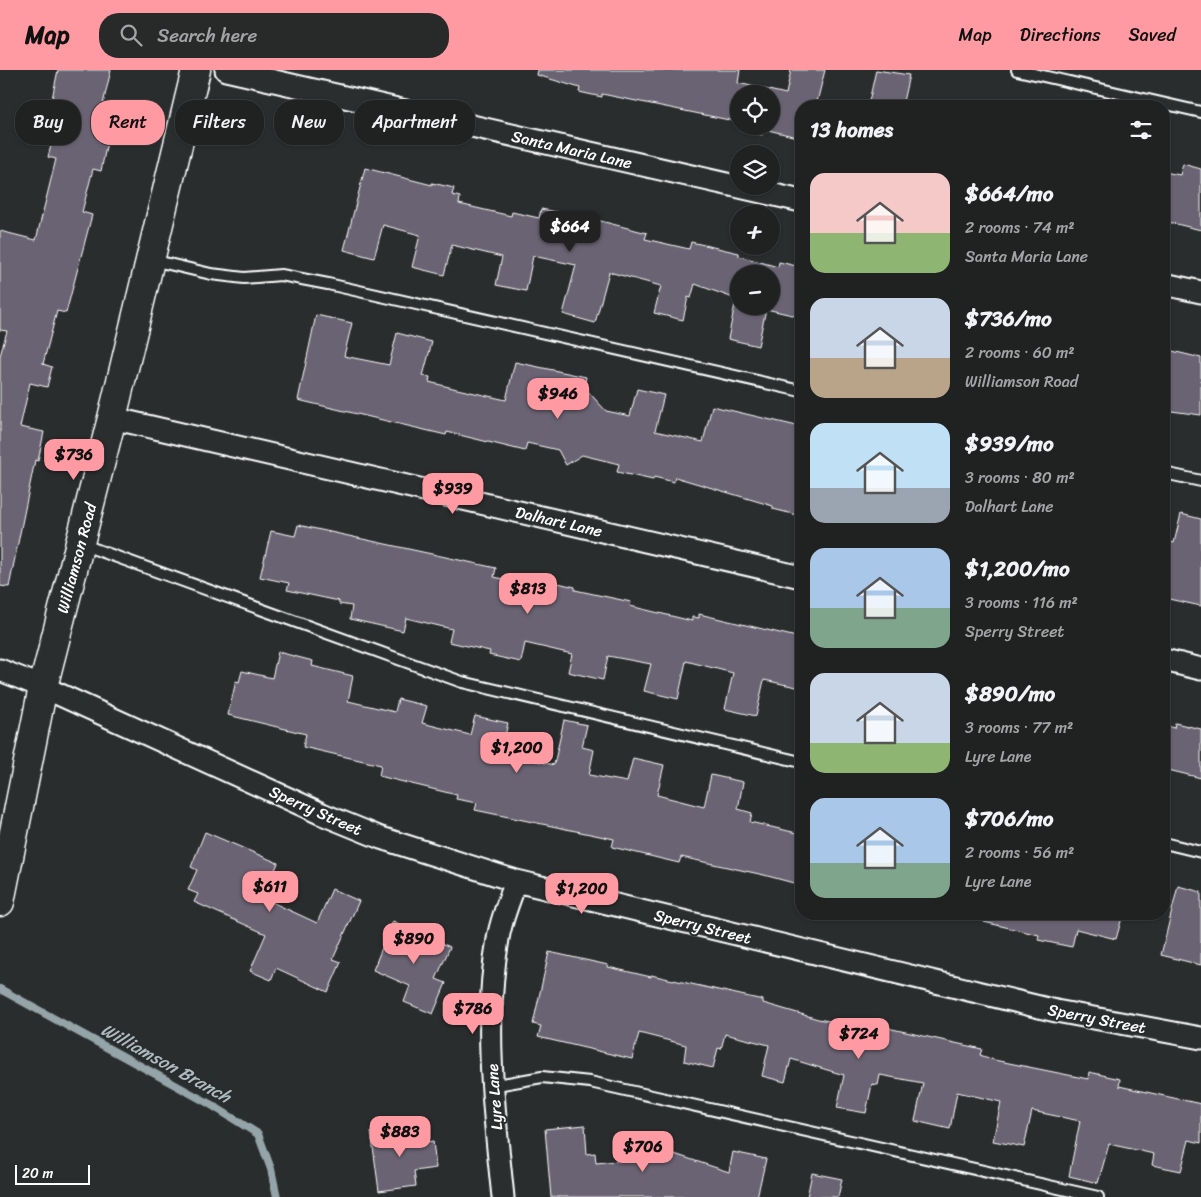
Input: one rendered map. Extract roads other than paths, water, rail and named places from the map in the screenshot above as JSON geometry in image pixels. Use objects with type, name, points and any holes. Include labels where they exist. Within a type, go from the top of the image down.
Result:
[{"type":"street","name":"Williamson Road","points":[[0,902],[43,687],[112,418],[196,70]]},
{"type":"street","name":"Santa Maria Lane","points":[[226,70],[795,200]]},
{"type":"street","points":[[1170,285],[1201,292]]},
{"type":"street","name":"Dalhart Lane","points":[[112,418],[795,576]]},
{"type":"street","points":[[1170,661],[1201,669]]},
{"type":"street","name":"Sperry Street","points":[[0,670],[43,687],[330,818],[381,838],[516,881],[1056,1011],[1201,1038]]},
{"type":"street","name":"Lyre Lane","points":[[503,1197],[491,1086],[491,995],[498,937],[516,881]]},
{"type":"lane","points":[[1017,70],[1148,100]]},
{"type":"lane","points":[[1170,105],[1201,112]]},
{"type":"lane","points":[[151,260],[211,274],[244,278],[280,275],[328,284],[795,390]]},
{"type":"lane","points":[[1170,473],[1201,481]]},
{"type":"lane","points":[[80,544],[462,682],[795,761]]},
{"type":"lane","points":[[1170,845],[1201,852]]},
{"type":"lane","points":[[491,1086],[542,1077],[590,1082],[1098,1197]]},
{"type":"waterway","name":"Williamson Branch","points":[[0,989],[210,1104],[258,1134],[271,1169],[277,1197]]}]
